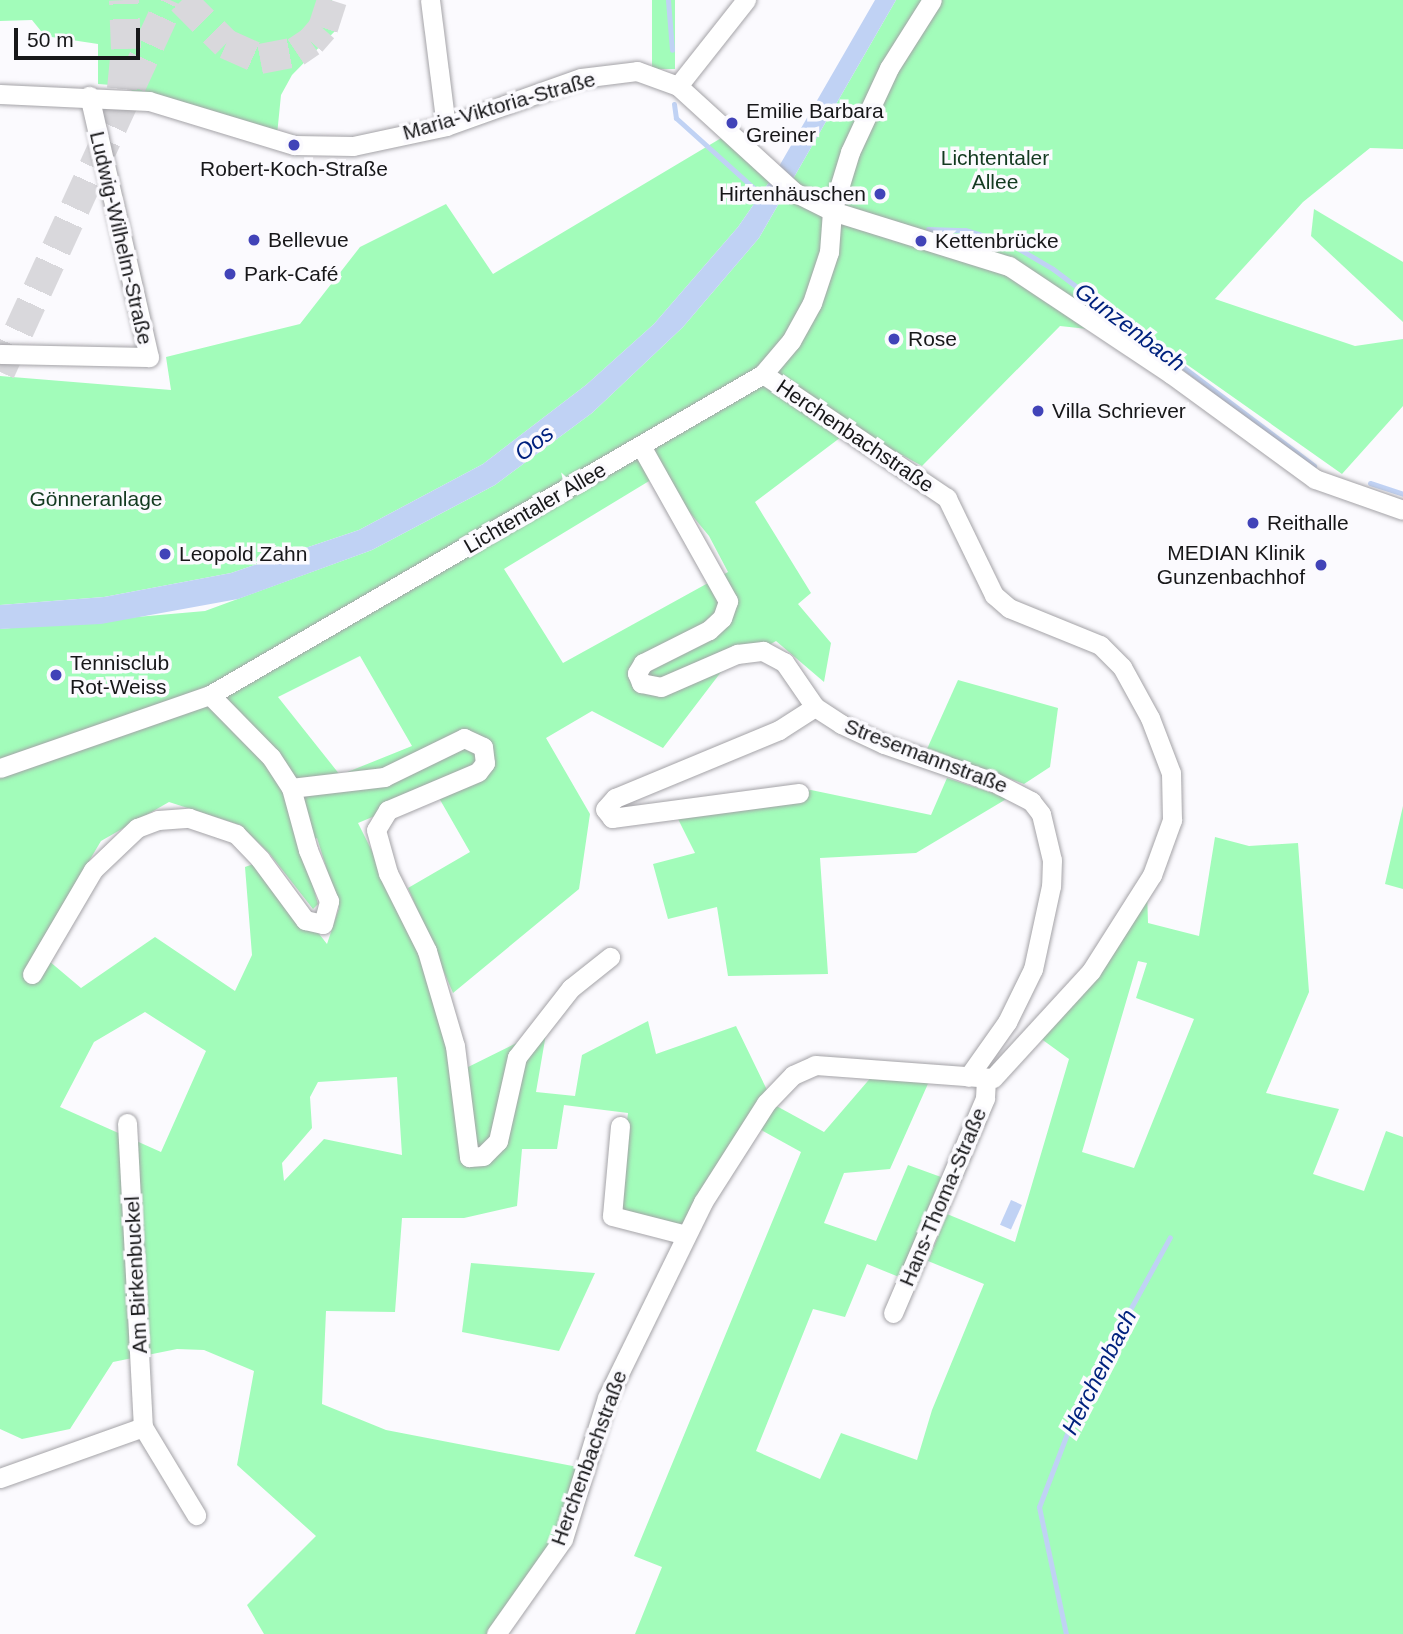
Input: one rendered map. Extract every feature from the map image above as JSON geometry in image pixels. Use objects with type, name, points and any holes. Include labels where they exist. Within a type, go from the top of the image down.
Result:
[{"type":"street","points":[[430,0],[446,126]]},
{"type":"street","points":[[678,86],[746,0]]},
{"type":"street","name":"Lichtentaler Allee","points":[[0,768],[210,695],[763,374],[791,341],[813,303],[829,252],[832,211],[850,152],[874,95],[932,0]]},
{"type":"street","name":"Maria-Viktoria-Straße","points":[[0,94],[89,96],[149,101],[294,145],[353,146],[446,126],[581,78],[637,71],[678,86],[794,192],[832,211],[1009,266],[1171,374],[1315,479],[1403,510]]},
{"type":"street","name":"Ludwig-Wilhelm-Straße","points":[[0,354],[149,357],[89,96]]},
{"type":"street","name":"Herchenbachstraße","points":[[496,1634],[563,1539],[607,1398],[685,1235],[750,1123],[793,1076],[831,1064],[977,1079],[1014,1058],[1091,971],[1152,875],[1172,820],[1171,773],[1150,718],[1122,667],[1100,645],[1009,608],[994,595],[947,498],[763,374]]},
{"type":"street","points":[[641,446],[728,601],[716,625],[643,663],[638,679],[645,686],[661,687],[737,654],[763,651],[793,671],[815,707],[779,730],[615,798],[605,809],[612,818],[799,793]]},
{"type":"street","points":[[32,974],[93,870],[127,836],[158,820],[189,818],[236,834],[260,859],[305,920],[324,924],[329,901],[307,850],[291,788],[271,757],[210,695]]},
{"type":"street","name":"Stresemannstraße","points":[[815,707],[884,744],[1014,791],[1041,814],[1052,860],[1051,886],[1033,969],[977,1079]]},
{"type":"street","points":[[291,788],[384,778],[464,738],[483,747],[485,763],[478,772],[388,810],[376,830],[388,873],[427,951],[455,1046],[469,1157],[483,1156],[498,1142],[517,1057],[571,988],[611,957]]},
{"type":"street","name":"Hans-Thoma-Straße","points":[[893,1313],[985,1098],[977,1079]]},
{"type":"street","name":"Am Birkenbuckel","points":[[127,1123],[143,1427],[195,1515]]},
{"type":"street","points":[[620,1126],[612,1216],[685,1235]]},
{"type":"street","points":[[0,1478],[143,1427]]},
{"type":"green space","points":[[0,0],[332,0],[336,30],[292,75],[281,95],[277,135],[149,101],[124,86],[98,84],[98,44],[45,36],[32,20],[0,21]]},
{"type":"green space","points":[[652,0],[675,0],[675,69],[652,69]]},
{"type":"green space","points":[[896,0],[1403,0],[1403,149],[1370,148],[1303,202],[1215,299],[1355,346],[1403,339],[1403,406],[1342,474],[1162,347],[1106,331],[1060,326],[922,466],[853,428],[755,502],[811,593],[798,604],[831,643],[824,682],[776,641],[721,672],[663,748],[592,711],[546,738],[590,814],[579,889],[453,993],[408,888],[470,852],[435,791],[358,823],[422,951],[456,1073],[547,1028],[536,1092],[575,1096],[582,1055],[648,1021],[656,1054],[736,1026],[767,1090],[682,1232],[615,1214],[628,1113],[564,1105],[557,1149],[522,1149],[517,1206],[464,1218],[402,1218],[395,1312],[326,1311],[322,1404],[386,1430],[588,1469],[563,1539],[496,1634],[264,1634],[247,1605],[316,1536],[237,1465],[254,1371],[204,1350],[177,1349],[113,1362],[70,1429],[22,1439],[0,1429],[0,629],[205,611],[372,550],[495,485],[592,413],[683,327],[759,238]],"holes":[[[659,475],[709,536],[728,572],[563,663],[504,569]],[[360,656],[412,746],[340,775],[278,697]],[[169,802],[240,825],[269,853],[313,909],[318,904],[301,843],[317,838],[339,908],[327,944],[262,861],[245,867],[252,955],[235,991],[155,937],[81,988],[36,950],[101,841]],[[145,1012],[206,1051],[161,1152],[60,1107],[94,1042]],[[397,1077],[402,1155],[324,1139],[284,1181],[282,1163],[312,1128],[310,1097],[318,1082]]]},
{"type":"green space","name":"Gönneranlage","points":[[728,134],[774,175],[738,227],[654,324],[586,385],[483,464],[359,530],[231,573],[104,597],[0,605],[0,376],[171,390],[166,357],[300,324],[360,247],[446,204],[493,274]]},
{"type":"green space","points":[[1314,209],[1403,262],[1403,322],[1311,236]]},
{"type":"green space","points":[[958,680],[1058,708],[1050,767],[1024,784],[927,749]]},
{"type":"green space","points":[[947,778],[1008,798],[916,853],[820,858],[828,974],[728,976],[717,907],[668,919],[653,864],[695,853],[676,815],[811,790],[931,815]]},
{"type":"green space","points":[[1403,806],[1403,889],[1385,884]]},
{"type":"green space","points":[[1215,837],[1249,846],[1298,843],[1309,992],[1266,1093],[1339,1109],[1313,1174],[1364,1191],[1386,1131],[1403,1137],[1403,1634],[635,1634],[662,1567],[634,1556],[801,1152],[752,1125],[771,1103],[824,1132],[873,1075],[931,1077],[890,1169],[844,1173],[824,1223],[876,1241],[908,1165],[941,1177],[899,1277],[867,1264],[845,1317],[813,1309],[756,1451],[820,1479],[841,1433],[917,1460],[932,1410],[984,1284],[928,1261],[947,1214],[1015,1242],[1069,1059],[1040,1038],[1147,891],[1148,923],[1199,936]],"holes":[[[1138,961],[1147,963],[1136,998],[1194,1019],[1134,1168],[1082,1152]]]},
{"type":"green space","points":[[471,1263],[595,1273],[559,1351],[462,1332]]},
{"type":"water","name":"Oos","points":[[875,0],[896,0],[759,238],[683,327],[592,413],[495,485],[372,550],[238,599],[101,624],[0,629],[0,605],[104,597],[231,573],[359,530],[483,464],[586,385],[654,324],[738,227],[774,175]]},
{"type":"water","points":[[1011,1200],[1022,1205],[1011,1230],[1000,1225]]},
{"type":"waterway","points":[[668,0],[672,50]]},
{"type":"waterway","points":[[674,104],[676,118],[765,198]]},
{"type":"waterway","name":"Gunzenbach","points":[[928,229],[965,230],[1009,243],[1053,269],[1314,466]]},
{"type":"waterway","name":"Gunzenbach","points":[[1370,483],[1403,494]]},
{"type":"waterway","name":"Herchenbach","points":[[1066,1634],[1039,1507],[1079,1402],[1170,1237]]},
{"type":"tunnel","points":[[122,89],[126,49],[124,0]]},
{"type":"tunnel","points":[[0,372],[170,0]]},
{"type":"tunnel","points":[[182,0],[226,44],[260,59],[296,52],[311,42],[323,28],[332,0]]},
{"type":"place","name":"Emilie Barbara Greiner","points":[[732,123]]},
{"type":"place","name":"Robert-Koch-Straße","points":[[294,145]]},
{"type":"place","name":"Hirtenhäuschen","points":[[880,194]]},
{"type":"place","name":"Bellevue","points":[[254,240]]},
{"type":"place","name":"Kettenbrücke","points":[[921,241]]},
{"type":"place","name":"Park-Café","points":[[230,274]]},
{"type":"place","name":"Rose","points":[[894,339]]},
{"type":"place","name":"Villa Schriever","points":[[1038,411]]},
{"type":"place","name":"Reithalle","points":[[1253,523]]},
{"type":"place","name":"Leopold Zahn","points":[[165,554]]},
{"type":"place","name":"MEDIAN Klinik Gunzenbachhof","points":[[1321,565]]},
{"type":"place","name":"Tennisclub Rot-Weiss","points":[[56,675]]}]
